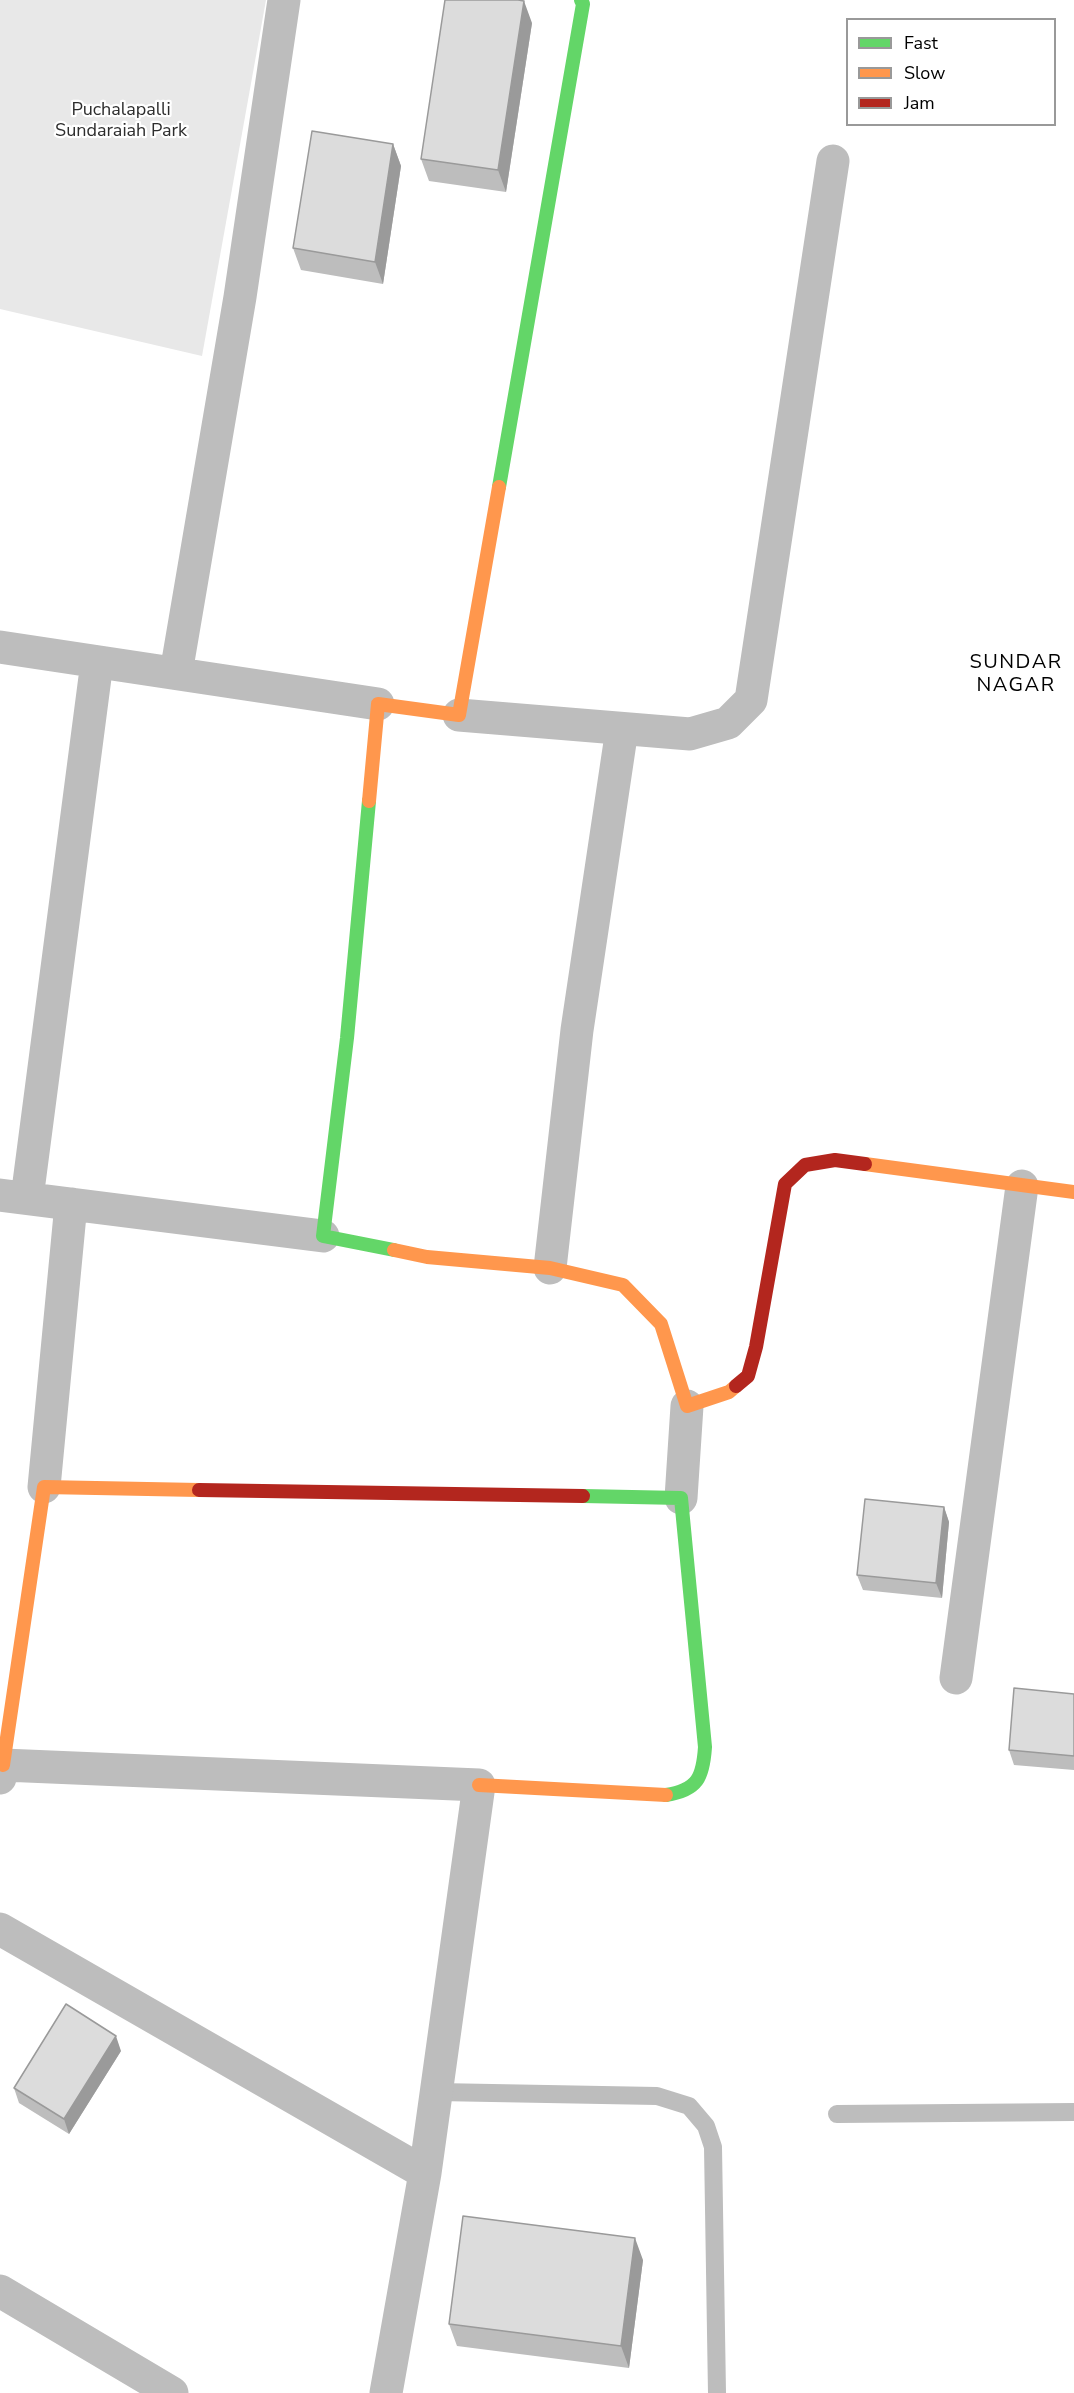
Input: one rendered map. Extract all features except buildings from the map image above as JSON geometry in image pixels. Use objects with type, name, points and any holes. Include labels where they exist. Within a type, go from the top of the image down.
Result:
[{"type":"street","points":[[176,673],[240,297],[284,0]]},
{"type":"street","points":[[459,715],[583,4],[581,0]]},
{"type":"street","points":[[0,647],[459,715],[690,734],[728,723],[751,700],[833,160]]},
{"type":"street","points":[[70,1204],[44,1487],[2,1772],[479,1785],[663,1795],[682,1793],[696,1783],[704,1768],[705,1747],[681,1498],[687,1406],[661,1324],[623,1285],[550,1268],[427,1257],[323,1236],[14,1196],[96,662]]},
{"type":"street","points":[[323,1236],[348,1027],[378,704]]},
{"type":"street","points":[[550,1268],[577,1030],[622,729]]},
{"type":"street","points":[[687,1406],[729,1392],[748,1376],[756,1347],[785,1184],[805,1165],[835,1160],[1074,1192]]},
{"type":"street","points":[[956,1678],[1022,1186]]},
{"type":"street","points":[[44,1487],[681,1498]]},
{"type":"street","points":[[386,2393],[425,2173],[479,1785]]},
{"type":"street","points":[[0,1929],[425,2173]]},
{"type":"street","points":[[0,2291],[142,2385],[172,2393]]},
{"type":"lane","points":[[437,2092],[657,2096],[689,2106],[706,2126],[713,2147],[717,2393]]},
{"type":"lane","points":[[837,2114],[1074,2112]]},
{"type":"green space","name":"Puchalapalli Sundaraiah Park","points":[[0,0],[266,0],[202,356],[0,309]]},
{"type":"traffic: fast","points":[[499,487],[583,4],[581,0]]},
{"type":"traffic: fast","points":[[369,801],[347,1038],[323,1236],[394,1250]]},
{"type":"traffic: fast","points":[[583,1496],[681,1498],[705,1747],[703,1766],[697,1780],[685,1790],[666,1795]]},
{"type":"traffic: slow","points":[[369,801],[378,704],[459,715],[499,487]]},
{"type":"traffic: slow","points":[[865,1164],[1074,1192]]},
{"type":"traffic: slow","points":[[394,1250],[427,1257],[550,1268],[623,1285],[661,1324],[687,1406],[729,1392],[736,1386]]},
{"type":"traffic: slow","points":[[3,1765],[44,1487],[199,1490]]},
{"type":"traffic: slow","points":[[479,1785],[666,1795]]},
{"type":"traffic: jam","points":[[736,1386],[748,1376],[756,1347],[785,1184],[805,1165],[835,1160],[865,1164]]},
{"type":"traffic: jam","points":[[199,1490],[583,1496]]},
{"type":"district","name":"SUNDAR NAGAR","points":[[1016,674]]}]
